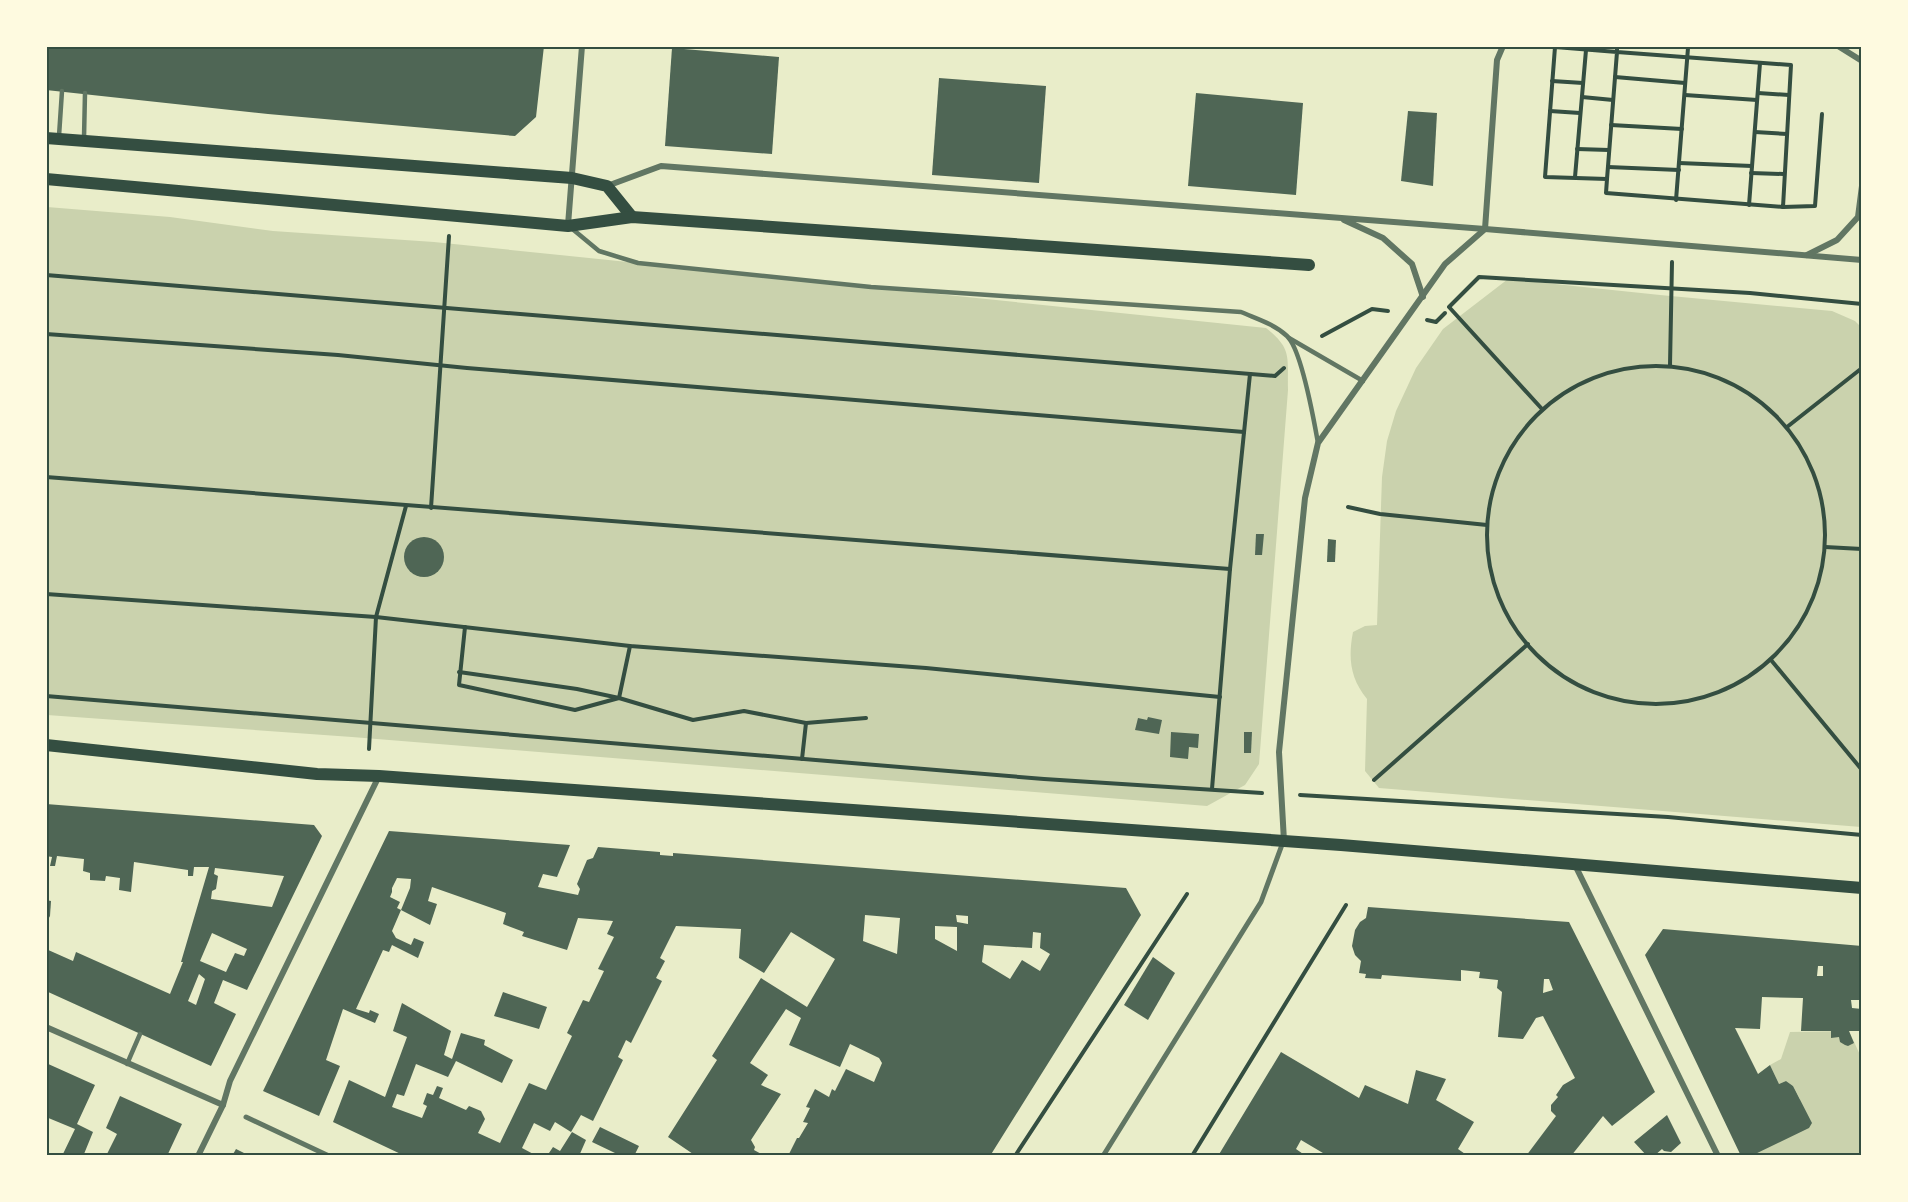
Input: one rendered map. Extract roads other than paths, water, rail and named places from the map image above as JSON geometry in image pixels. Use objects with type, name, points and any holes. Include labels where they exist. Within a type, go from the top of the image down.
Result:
[{"type":"main road","points":[[53,139],[572,178],[607,186],[632,217]]},
{"type":"main road","points":[[46,179],[568,226],[632,217],[1309,265]]},
{"type":"main road","points":[[46,745],[324,774],[379,776],[1284,841],[1862,888]]},
{"type":"street","points":[[568,226],[582,46]]},
{"type":"street","points":[[1104,1155],[1261,902],[1284,841],[1279,752],[1305,498],[1318,444],[1445,264],[1485,229],[1497,60],[1503,46]]},
{"type":"street","points":[[1838,46],[1862,61]]},
{"type":"street","points":[[607,186],[661,166],[1862,260]]},
{"type":"street","points":[[1807,256],[1837,240],[1858,216],[1862,186]]},
{"type":"street","points":[[1341,218],[1383,238],[1412,264],[1423,297]]},
{"type":"street","points":[[198,1155],[223,1105],[230,1081],[379,776]]},
{"type":"street","points":[[1575,864],[1718,1155]]},
{"type":"street","points":[[46,1027],[223,1105]]},
{"type":"street","points":[[246,1117],[329,1155]]},
{"type":"lane","points":[[53,139],[62,91]]},
{"type":"lane","points":[[83,141],[86,93]]},
{"type":"lane","points":[[568,226],[599,251],[638,263],[872,287],[1241,312],[1272,325],[1289,338],[1363,381]]},
{"type":"lane","points":[[1289,338],[1303,372],[1318,444]]},
{"type":"lane","points":[[127,1064],[140,1034]]}]
